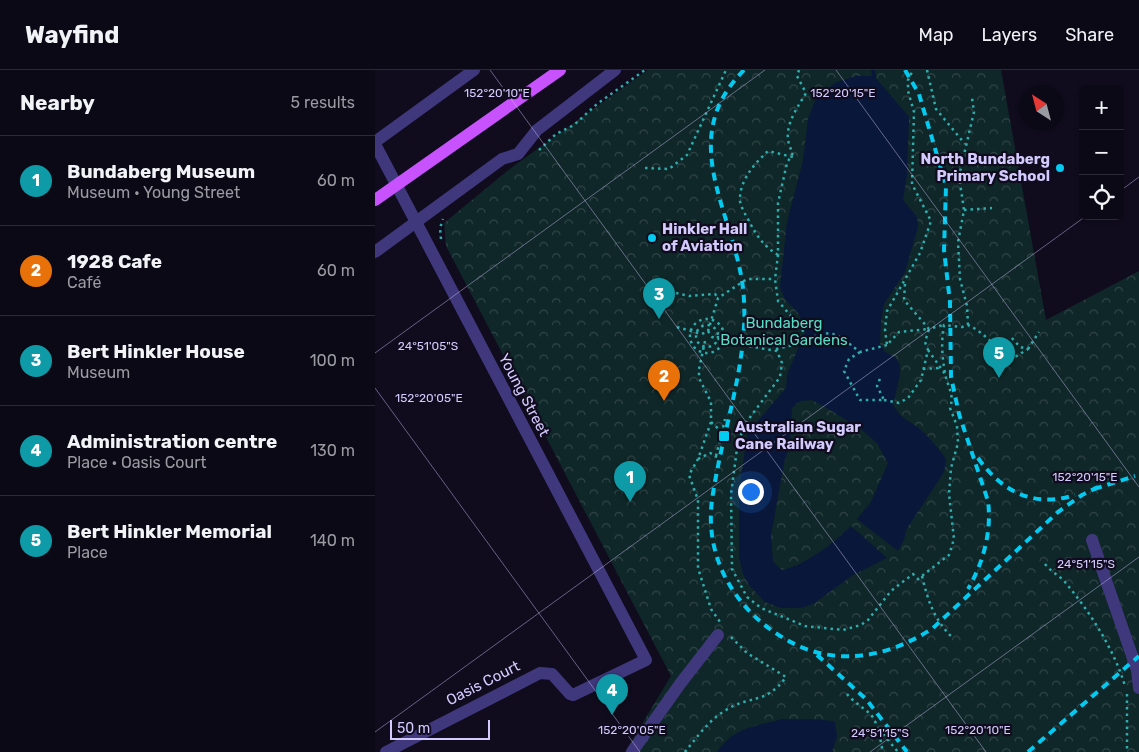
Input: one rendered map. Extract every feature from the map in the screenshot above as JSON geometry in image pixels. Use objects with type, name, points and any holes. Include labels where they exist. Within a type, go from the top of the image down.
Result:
[{"type":"main road","points":[[375,200],[560,70]]},
{"type":"street","points":[[375,143],[474,70]]},
{"type":"street","points":[[375,252],[502,159],[518,154],[537,130],[615,70]]},
{"type":"street","name":"Young Street","points":[[375,143],[415,223],[645,660]]},
{"type":"street","points":[[1091,540],[1137,670],[1139,688]]},
{"type":"street","points":[[632,752],[680,684],[722,631]]},
{"type":"street","name":"Oasis Court","points":[[387,752],[540,673],[552,674],[573,695],[645,660]]},
{"type":"path","points":[[645,168],[669,168],[687,155],[726,70]]},
{"type":"path","points":[[793,157],[789,146],[788,124],[806,93],[797,76],[799,70]]},
{"type":"path","points":[[887,345],[885,330],[887,310],[905,283],[920,253],[931,221],[912,184],[914,112],[908,90],[908,80],[913,70]]},
{"type":"path","points":[[927,70],[936,109],[965,144]]},
{"type":"path","points":[[968,325],[967,306],[960,279],[957,242],[964,210],[959,176],[974,112],[972,98]]},
{"type":"path","points":[[778,255],[764,246],[740,202],[744,180],[755,164],[768,151],[793,157]]},
{"type":"path","points":[[793,157],[787,163],[777,203],[778,255],[775,279],[778,301],[803,330],[798,344]]},
{"type":"path","points":[[964,210],[992,208]]},
{"type":"path","points":[[702,334],[708,330],[718,298],[747,279],[775,279]]},
{"type":"path","points":[[905,283],[904,300],[929,330]]},
{"type":"path","points":[[676,293],[689,296],[715,294],[718,298]]},
{"type":"path","points":[[712,319],[721,326],[723,340],[721,346],[713,352],[702,352],[693,347],[690,342],[690,330],[696,321],[712,319]]},
{"type":"path","points":[[710,325],[716,330],[717,339],[712,345],[704,346],[696,340],[696,332],[700,327],[710,325]]},
{"type":"path","points":[[944,325],[942,337],[945,375]]},
{"type":"path","points":[[928,350],[919,385],[899,403],[884,400],[860,400],[844,371],[849,359],[860,352],[887,345],[899,332],[929,330],[944,325],[962,327],[968,325],[978,329],[1001,352],[1015,357],[1028,349],[1039,332]]},
{"type":"path","points":[[677,327],[702,334]]},
{"type":"path","points":[[708,330],[712,337],[717,339],[780,349],[798,344],[818,333],[826,333],[838,335],[860,352]]},
{"type":"path","points":[[767,348],[777,351],[783,362],[780,377],[747,420],[738,441],[731,494],[732,569],[747,598],[761,608],[805,626],[843,630],[861,626],[891,591],[913,574],[918,579],[923,576],[949,554],[954,539],[949,494],[951,468],[958,443],[957,433],[950,408],[953,400],[945,375],[928,350],[925,342],[929,330]]},
{"type":"path","points":[[685,752],[709,722],[727,709],[768,696],[786,677],[747,653],[722,631],[711,609],[698,568],[698,500],[689,475],[698,459],[711,422],[711,402],[699,378],[705,341],[702,338],[702,334]]},
{"type":"path","points":[[1010,336],[1020,347],[1028,349]]},
{"type":"path","points":[[705,341],[709,341],[712,337]]},
{"type":"path","points":[[923,369],[938,368],[939,364]]},
{"type":"path","points":[[881,376],[877,386],[884,400]]},
{"type":"path","points":[[715,460],[725,419]]},
{"type":"path","points":[[711,422],[722,432]]},
{"type":"path","points":[[698,459],[711,453],[716,456]]},
{"type":"path","points":[[1045,564],[1067,584],[1104,639],[1121,672],[1127,693],[1127,752]]},
{"type":"path","points":[[923,576],[934,614],[943,629],[953,638]]},
{"type":"path","points":[[847,694],[871,716],[878,728],[898,752]]},
{"type":"path","points":[[878,728],[883,752]]},
{"type":"green space","name":"Bundaberg Botanical Gardens","points":[[648,70],[1001,70],[1046,320],[1139,271],[1139,752],[625,752],[671,676],[446,246],[444,223],[511,168]]},
{"type":"water","points":[[857,76],[874,76],[909,117],[907,175],[903,200],[917,217],[918,227],[905,272],[884,304],[880,344],[885,352],[895,357],[900,365],[900,375],[893,405],[901,415],[928,437],[946,459],[944,472],[906,530],[904,540],[898,551],[857,519],[871,502],[888,463],[877,443],[861,429],[812,400],[800,401],[792,408],[790,445],[784,463],[771,535],[773,562],[782,570],[800,564],[828,546],[851,526],[887,558],[853,575],[813,604],[800,608],[781,608],[765,602],[749,585],[743,574],[739,558],[739,495],[747,434],[786,388],[787,375],[805,332],[799,314],[785,299],[780,287],[787,222],[803,161],[808,119],[817,96],[837,82]]},
{"type":"water","points":[[782,719],[835,722],[837,736],[832,752],[717,752],[724,743],[738,732]]},
{"type":"waterway","points":[[873,70],[874,76]]},
{"type":"railway","points":[[744,70],[723,98],[713,126],[711,154],[723,212],[740,271],[744,301],[744,321],[740,361],[713,492],[711,511],[716,555],[724,575],[748,610],[782,637],[818,653],[852,656],[869,654],[902,645],[933,628],[1058,512],[1082,495],[1098,487]]},
{"type":"railway","points":[[905,70],[919,94],[946,186],[944,250],[950,302],[951,377],[959,414],[988,501],[989,524],[985,547],[978,569],[968,589]]},
{"type":"railway","points":[[978,458],[998,480],[1020,494],[1046,499],[1060,499],[1075,495]]},
{"type":"railway","points":[[1094,489],[1135,476]]},
{"type":"railway","points":[[817,655],[866,699],[907,752]]},
{"type":"railway","points":[[1028,752],[1139,656]]},
{"type":"place","name":"North Bundaberg Primary School","points":[[1060,168]]},
{"type":"place","name":"Hinkler Hall of Aviation","points":[[652,238]]},
{"type":"place","name":"Bert Hinkler House","points":[[659,319]]},
{"type":"place","name":"Bert Hinkler Memorial","points":[[999,378]]},
{"type":"place","name":"1928 Cafe","points":[[664,401]]},
{"type":"place","name":"Australian Sugar Cane Railway","points":[[724,436]]},
{"type":"place","name":"Bundaberg Museum","points":[[630,502]]},
{"type":"place","name":"Administration centre","points":[[612,715]]}]
